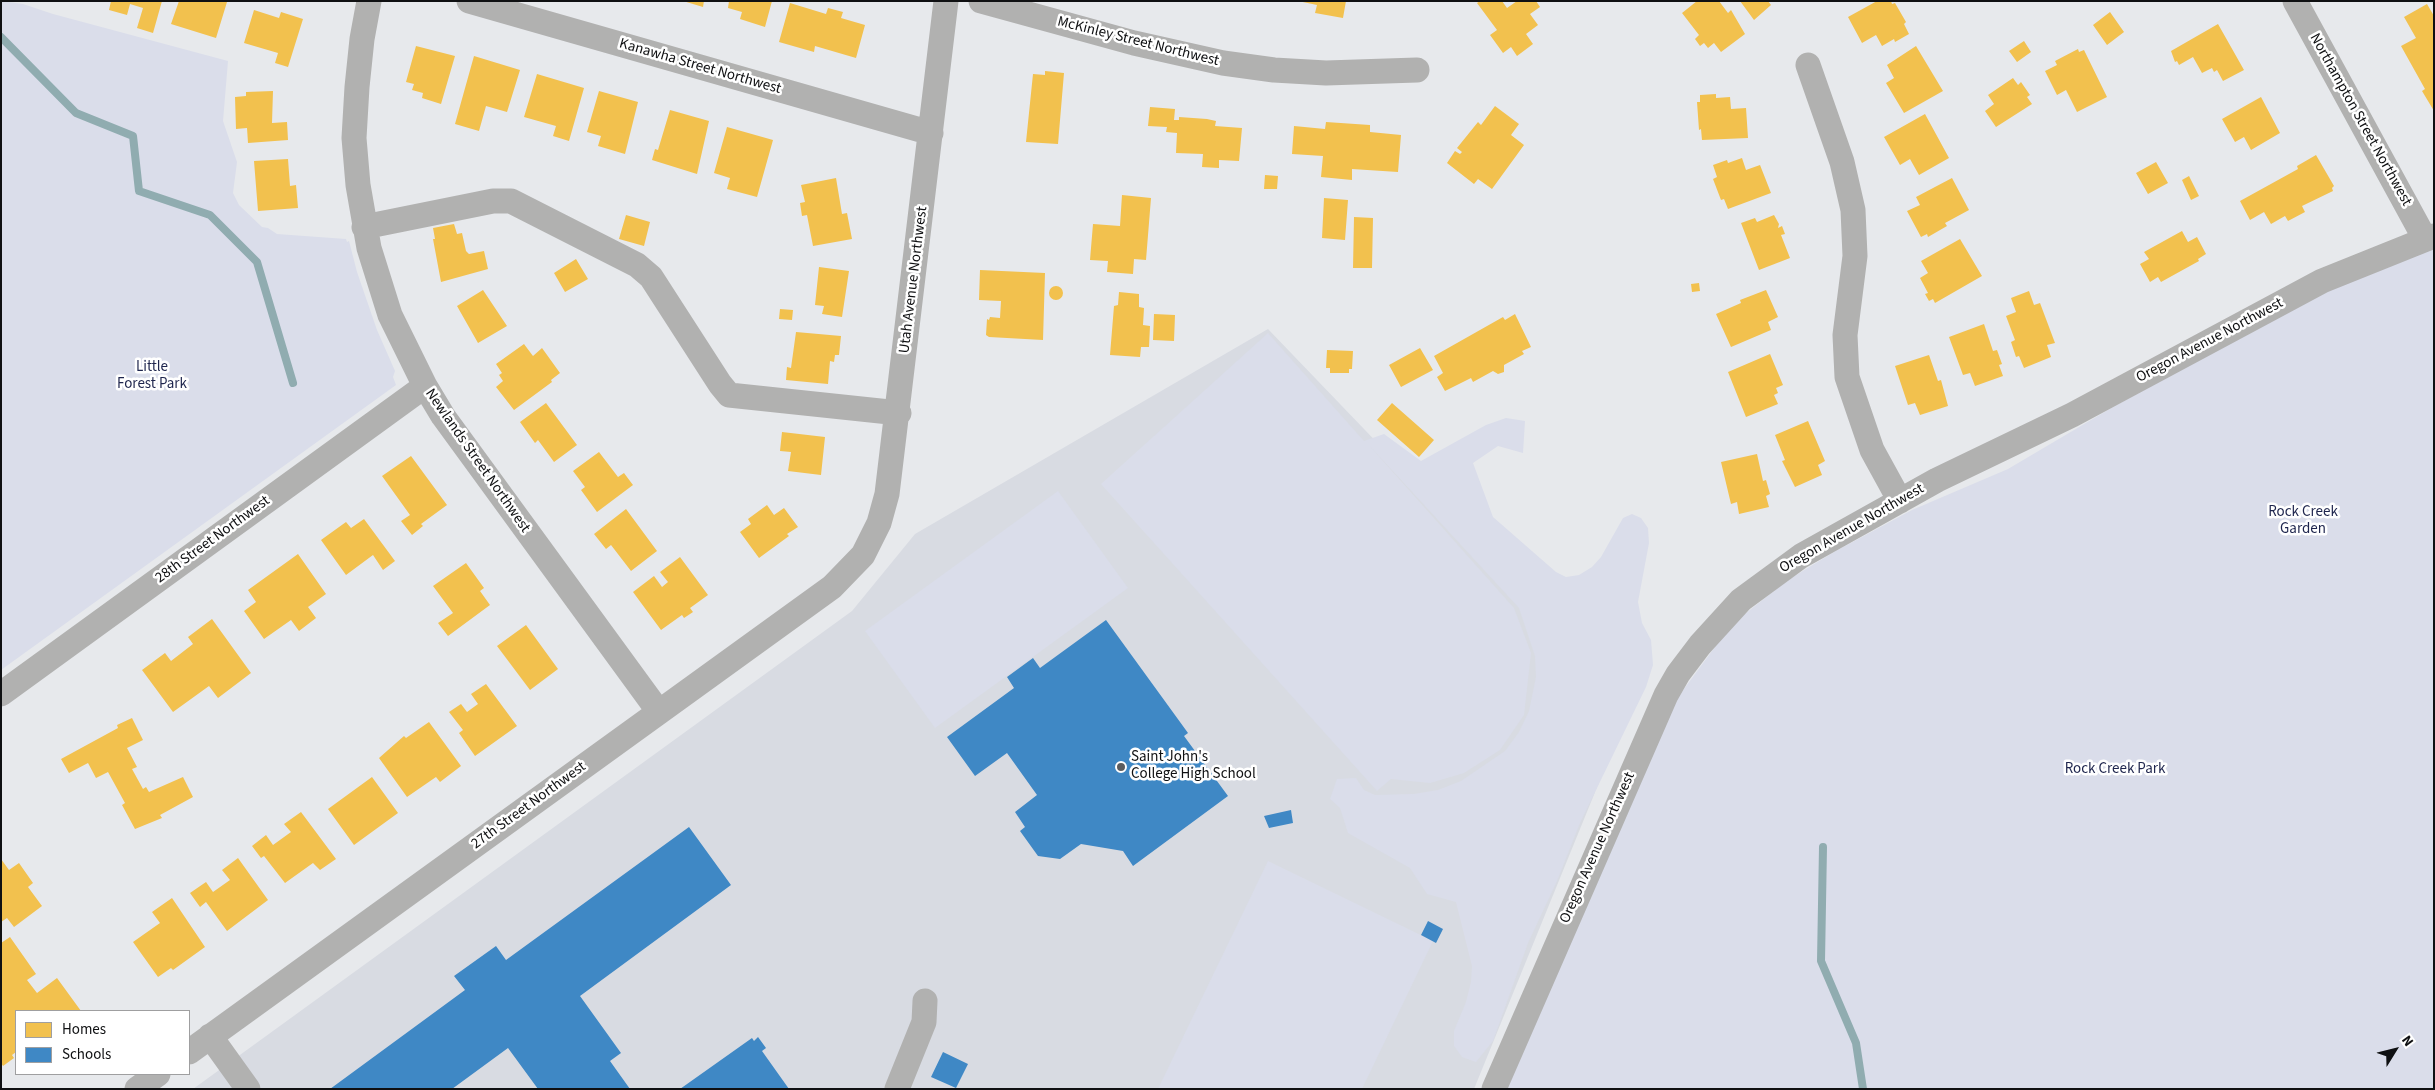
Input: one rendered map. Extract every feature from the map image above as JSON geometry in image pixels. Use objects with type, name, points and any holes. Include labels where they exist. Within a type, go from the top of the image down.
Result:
[{"type":"street","name":"Newlands Street Northwest","points":[[369,1],[362,39],[354,138],[364,227],[380,288],[407,352],[425,386],[466,450],[659,712]]},
{"type":"street","name":"Kanawha Street Northwest","points":[[469,1],[931,133]]},
{"type":"street","name":"Utah Avenue Northwest","points":[[863,554],[886,502],[946,1]]},
{"type":"street","name":"McKinley Street Northwest","points":[[981,1],[1134,43],[1223,62],[1274,70],[1326,73],[1417,70]]},
{"type":"street","name":"Northampton Street Northwest","points":[[2295,1],[2430,237]]},
{"type":"street","points":[[1808,65],[1842,162],[1853,210],[1855,256],[1844,335],[1847,377],[1872,450],[1900,501]]},
{"type":"street","points":[[364,227],[493,201],[511,201],[638,265],[651,277],[720,384],[730,395],[898,412]]},
{"type":"street","name":"Oregon Avenue Northwest","points":[[1494,1089],[1650,729],[1678,674],[1712,630],[1759,586],[1815,548],[1900,501],[1964,467],[2072,415],[2297,293],[2352,268],[2430,237]]},
{"type":"street","name":"28th Street Northwest","points":[[1,694],[425,386]]},
{"type":"street","name":"27th Street Northwest","points":[[190,1051],[832,587],[863,554]]},
{"type":"street","points":[[897,1089],[924,1022],[926,1001]]},
{"type":"street","points":[[210,1036],[248,1089]]},
{"type":"street","points":[[137,1089],[157,1075]]},
{"type":"shaded area","name":"Saint John's College High School","points":[[1268,329],[1461,530],[1633,699],[1474,1089],[193,1089],[852,611],[915,534]]},
{"type":"green space","name":"Little Forest Park","points":[[1,1],[23,4],[53,14],[228,61],[223,121],[237,162],[233,193],[239,205],[262,227],[268,228],[277,234],[346,239],[347,242],[349,241],[357,272],[377,330],[395,371],[393,377],[396,385],[1,670]]},
{"type":"green space","name":"Rock Creek Park","points":[[2434,247],[2434,1089],[1505,1089],[1678,697],[1732,624],[1788,580],[1834,552],[1912,510],[2008,469],[2113,407],[2315,296]]},
{"type":"green space","points":[[1268,333],[1364,441],[1384,434],[1421,461],[1486,425],[1506,418],[1525,421],[1523,453],[1498,446],[1473,463],[1493,517],[1556,572],[1566,577],[1579,575],[1592,567],[1601,557],[1623,518],[1632,514],[1641,518],[1648,528],[1649,543],[1638,602],[1642,623],[1651,640],[1653,665],[1646,687],[1580,823],[1557,881],[1528,943],[1493,1041],[1476,1062],[1462,1057],[1454,1046],[1454,1031],[1466,1002],[1471,982],[1472,966],[1456,902],[1427,894],[1410,868],[1348,833],[1340,808],[1330,799],[1337,779],[1356,778],[1364,790],[1375,795],[1414,794],[1438,790],[1461,781],[1505,751],[1519,732],[1529,711],[1536,677],[1535,656],[1519,608],[1367,443],[1514,608],[1531,653],[1524,715],[1500,750],[1464,773],[1430,783],[1391,779],[1377,791],[1101,484]]},
{"type":"green space","points":[[1058,491],[1128,588],[935,728],[865,631]]},
{"type":"green space","points":[[1268,861],[1433,941],[1362,1089],[1158,1089]]},
{"type":"building: Homes","points":[[111,1],[162,1],[153,33],[137,28],[143,8],[130,4],[127,15],[109,10]]},
{"type":"building: Homes","points":[[179,1],[227,2],[216,38],[171,24]]},
{"type":"building: Homes","points":[[683,1],[704,1],[703,7]]},
{"type":"building: Homes","points":[[729,1],[772,1],[765,27],[740,19],[742,12],[728,8]]},
{"type":"building: Homes","points":[[1298,1],[1346,1],[1343,18],[1315,13],[1317,5]]},
{"type":"building: Homes","points":[[1480,1],[1502,1],[1507,8],[1517,1],[1536,1],[1540,7],[1530,14],[1538,25],[1526,34],[1533,44],[1517,56],[1511,47],[1503,53],[1490,35],[1497,30],[1477,3]]},
{"type":"building: Homes","points":[[1697,1],[1719,1],[1728,13],[1731,10],[1745,34],[1721,52],[1714,43],[1708,48],[1704,43],[1700,46],[1695,39],[1699,35],[1682,13]]},
{"type":"building: Homes","points":[[1740,1],[1768,1],[1771,5],[1754,20]]},
{"type":"building: Homes","points":[[1877,1],[1891,1],[1892,4],[1895,3],[1906,22],[1904,24],[1909,34],[1895,42],[1894,39],[1882,46],[1876,35],[1862,43],[1848,17]]},
{"type":"building: Homes","points":[[790,3],[826,14],[828,8],[843,12],[841,18],[865,25],[856,58],[815,46],[814,52],[779,42]]},
{"type":"building: Homes","points":[[2427,4],[2434,16],[2434,111],[2422,91],[2425,89],[2401,46],[2416,38],[2404,17]]},
{"type":"building: Homes","points":[[254,10],[279,18],[281,12],[303,19],[288,67],[275,63],[278,53],[244,43]]},
{"type":"building: Homes","points":[[2110,12],[2124,32],[2107,45],[2093,25]]},
{"type":"building: Homes","points":[[2218,24],[2244,70],[2223,81],[2217,70],[2214,72],[2212,68],[2202,73],[2193,57],[2179,65],[2177,61],[2175,62],[2171,51]]},
{"type":"building: Homes","points":[[2024,41],[2031,52],[2017,62],[2009,51]]},
{"type":"building: Homes","points":[[416,46],[455,56],[441,104],[422,98],[423,93],[412,90],[414,84],[406,82]]},
{"type":"building: Homes","points":[[1916,46],[1943,91],[1904,113],[1886,83],[1894,78],[1887,65]]},
{"type":"building: Homes","points":[[2078,49],[2079,52],[2084,50],[2107,97],[2077,112],[2066,90],[2057,95],[2045,71],[2057,65],[2055,61]]},
{"type":"building: Homes","points":[[474,56],[520,70],[507,112],[486,106],[479,131],[455,124]]},
{"type":"building: Homes","points":[[1045,71],[1064,73],[1058,144],[1026,142],[1033,74],[1045,75]]},
{"type":"building: Homes","points":[[537,74],[584,88],[569,141],[553,136],[556,126],[524,117]]},
{"type":"building: Homes","points":[[2013,78],[2018,85],[2021,82],[2030,95],[2027,97],[2032,104],[1996,127],[1985,111],[1994,104],[1988,95]]},
{"type":"building: Homes","points":[[273,91],[272,123],[287,122],[288,140],[248,143],[247,128],[236,129],[235,97],[246,96],[246,92]]},
{"type":"building: Homes","points":[[599,91],[638,102],[625,154],[598,146],[601,136],[587,132]]},
{"type":"building: Homes","points":[[1716,94],[1716,98],[1730,97],[1731,109],[1746,108],[1748,138],[1702,140],[1701,129],[1699,130],[1697,102],[1700,102],[1700,95]]},
{"type":"building: Homes","points":[[2261,97],[2280,133],[2251,150],[2244,137],[2235,142],[2222,119]]},
{"type":"building: Homes","points":[[1495,106],[1519,124],[1511,135],[1524,145],[1492,189],[1478,179],[1474,184],[1447,163],[1455,151],[1460,154],[1462,152],[1457,148],[1478,122],[1481,125]]},
{"type":"building: Homes","points":[[1150,107],[1175,109],[1174,120],[1179,120],[1179,117],[1207,119],[1216,121],[1215,126],[1242,128],[1239,161],[1219,160],[1219,168],[1202,167],[1203,154],[1176,153],[1177,133],[1166,132],[1167,127],[1148,126]]},
{"type":"building: Homes","points":[[670,110],[709,121],[697,174],[652,160],[655,149],[658,150]]},
{"type":"building: Homes","points":[[1925,114],[1949,158],[1919,175],[1910,159],[1900,165],[1884,137]]},
{"type":"building: Homes","points":[[1326,122],[1370,125],[1370,132],[1401,135],[1398,172],[1352,169],[1352,180],[1321,177],[1323,156],[1292,154],[1294,126],[1325,129]]},
{"type":"building: Homes","points":[[727,127],[773,140],[757,197],[727,189],[730,178],[714,173]]},
{"type":"building: Homes","points":[[2316,155],[2334,186],[2332,188],[2333,191],[2302,206],[2305,212],[2288,221],[2285,216],[2271,224],[2264,212],[2250,220],[2240,201],[2298,169],[2297,166]]},
{"type":"building: Homes","points":[[1742,158],[1746,170],[1760,165],[1771,193],[1728,209],[1724,199],[1721,200],[1713,179],[1717,177],[1713,165],[1727,160],[1728,163]]},
{"type":"building: Homes","points":[[288,159],[290,186],[296,185],[298,208],[258,211],[254,161]]},
{"type":"building: Homes","points":[[2156,162],[2168,183],[2148,194],[2136,173]]},
{"type":"building: Homes","points":[[1265,175],[1278,176],[1277,189],[1264,189]]},
{"type":"building: Homes","points":[[2189,176],[2199,196],[2191,200],[2182,180]]},
{"type":"building: Homes","points":[[836,178],[842,214],[847,213],[852,239],[813,246],[807,215],[802,216],[800,203],[805,202],[801,185]]},
{"type":"building: Homes","points":[[1952,178],[1969,210],[1945,223],[1947,226],[1928,237],[1927,234],[1921,237],[1907,211],[1920,205],[1916,197]]},
{"type":"building: Homes","points":[[1122,195],[1151,198],[1146,260],[1134,259],[1133,274],[1107,272],[1108,261],[1090,260],[1093,224],[1120,226]]},
{"type":"building: Homes","points":[[1324,198],[1348,200],[1345,240],[1322,238]]},
{"type":"building: Homes","points":[[626,215],[650,222],[644,246],[619,239]]},
{"type":"building: Homes","points":[[1774,215],[1779,224],[1778,228],[1782,226],[1785,234],[1781,235],[1790,258],[1759,270],[1741,223],[1755,218],[1757,222]]},
{"type":"building: Homes","points":[[1354,217],[1373,218],[1372,268],[1353,268]]},
{"type":"building: Homes","points":[[454,224],[457,234],[462,233],[466,251],[469,254],[484,251],[488,269],[441,282],[433,239],[435,239],[433,228]]},
{"type":"building: Homes","points":[[2182,231],[2188,242],[2197,237],[2206,254],[2198,259],[2199,261],[2161,282],[2158,277],[2150,282],[2140,264],[2149,259],[2144,252]]},
{"type":"building: Homes","points":[[1960,239],[1982,276],[1935,303],[1933,299],[1929,301],[1925,294],[1928,293],[1920,278],[1928,273],[1921,261]]},
{"type":"building: Homes","points":[[576,259],[588,279],[565,292],[554,273]]},
{"type":"building: Homes","points":[[819,267],[849,271],[842,317],[822,314],[824,306],[815,305]]},
{"type":"building: Homes","points":[[980,270],[1045,273],[1043,340],[989,337],[986,335],[987,319],[989,320],[990,317],[1000,318],[1001,301],[979,300]]},
{"type":"building: Homes","points":[[1699,283],[1700,291],[1692,292],[1691,284]]},
{"type":"building: Homes","points":[[1056,286],[1061,288],[1063,293],[1061,298],[1056,300],[1051,298],[1049,293],[1051,288]]},
{"type":"building: Homes","points":[[483,290],[507,326],[478,343],[457,306]]},
{"type":"building: Homes","points":[[1766,290],[1778,317],[1768,322],[1771,330],[1731,347],[1716,314],[1741,303],[1740,300]]},
{"type":"building: Homes","points":[[2029,291],[2034,305],[2040,303],[2055,343],[2047,345],[2051,357],[2024,368],[2019,356],[2016,357],[2011,342],[2015,340],[2006,316],[2016,312],[2011,298]]},
{"type":"building: Homes","points":[[1119,292],[1139,294],[1139,307],[1144,308],[1143,325],[1150,326],[1149,347],[1141,347],[1140,357],[1110,355],[1114,306],[1118,305]]},
{"type":"building: Homes","points":[[780,309],[793,310],[792,320],[779,319]]},
{"type":"building: Homes","points":[[1154,314],[1175,315],[1174,341],[1153,340]]},
{"type":"building: Homes","points":[[1515,314],[1531,347],[1522,351],[1524,354],[1504,365],[1504,372],[1498,374],[1493,371],[1473,382],[1471,378],[1445,391],[1437,377],[1443,373],[1434,356],[1503,317],[1505,320]]},
{"type":"building: Homes","points":[[1984,324],[1993,351],[1997,350],[2002,364],[1999,365],[2003,376],[1975,386],[1970,373],[1963,375],[1949,337]]},
{"type":"building: Homes","points":[[796,332],[841,336],[839,355],[835,355],[834,362],[830,361],[828,384],[786,380],[787,367],[791,368]]},
{"type":"building: Homes","points":[[524,344],[533,356],[542,348],[560,373],[551,380],[552,382],[514,410],[496,387],[503,381],[499,375],[502,373],[496,364]]},
{"type":"building: Homes","points":[[1420,348],[1433,370],[1401,387],[1389,365]]},
{"type":"building: Homes","points":[[1327,350],[1353,351],[1352,369],[1349,369],[1349,373],[1330,373],[1330,368],[1326,368]]},
{"type":"building: Homes","points":[[1770,354],[1783,385],[1776,388],[1778,393],[1774,395],[1778,404],[1746,417],[1728,372]]},
{"type":"building: Homes","points":[[1929,355],[1938,381],[1941,380],[1948,406],[1920,415],[1915,403],[1908,405],[1895,366]]},
{"type":"building: Homes","points":[[546,403],[577,445],[554,462],[538,440],[535,443],[520,422]]},
{"type":"building: Homes","points":[[1392,403],[1434,440],[1419,457],[1377,420]]},
{"type":"building: Homes","points":[[1808,421],[1825,461],[1818,465],[1822,475],[1795,487],[1782,461],[1785,460],[1775,435]]},
{"type":"building: Homes","points":[[782,432],[825,437],[821,475],[788,471],[791,452],[780,451]]},
{"type":"building: Homes","points":[[599,452],[618,477],[624,473],[633,485],[597,512],[581,490],[585,487],[573,471]]},
{"type":"building: Homes","points":[[1757,454],[1763,481],[1766,480],[1770,494],[1766,496],[1769,507],[1739,514],[1737,502],[1731,504],[1721,462]]},
{"type":"building: Homes","points":[[411,456],[447,505],[421,524],[423,526],[412,535],[401,521],[410,515],[382,476]]},
{"type":"building: Homes","points":[[767,505],[774,515],[784,508],[798,527],[759,558],[740,532],[751,524],[748,519]]},
{"type":"building: Homes","points":[[626,509],[657,551],[631,571],[611,545],[606,549],[594,534]]},
{"type":"building: Homes","points":[[364,519],[395,561],[383,570],[373,555],[346,575],[321,540],[346,522],[351,528]]},
{"type":"building: Homes","points":[[298,554],[326,594],[308,607],[316,618],[299,631],[291,620],[264,639],[244,611],[256,602],[248,590]]},
{"type":"building: Homes","points":[[680,557],[708,595],[690,608],[693,612],[684,618],[682,615],[661,630],[633,592],[654,576],[662,587],[668,582],[660,572]]},
{"type":"building: Homes","points":[[466,563],[484,588],[480,591],[490,605],[448,636],[438,623],[453,613],[433,586]]},
{"type":"building: Homes","points":[[212,619],[251,673],[218,698],[209,686],[173,712],[142,670],[165,653],[171,661],[193,644],[188,637]]},
{"type":"building: Homes","points":[[526,625],[558,669],[530,690],[497,646]]},
{"type":"building: Homes","points":[[486,684],[517,726],[475,756],[459,733],[463,730],[449,712],[461,704],[467,712],[478,704],[471,694]]},
{"type":"building: Homes","points":[[132,718],[143,740],[127,748],[137,767],[132,769],[143,789],[146,787],[149,792],[183,777],[193,797],[160,815],[162,818],[135,829],[122,805],[125,803],[108,772],[96,778],[88,763],[69,773],[61,759],[118,728],[117,725]]},
{"type":"building: Homes","points":[[429,722],[461,766],[440,782],[436,777],[407,797],[379,758],[404,736],[406,738]]},
{"type":"building: Homes","points":[[372,777],[398,813],[354,845],[328,809]]},
{"type":"building: Homes","points":[[301,812],[336,859],[320,870],[313,863],[285,883],[264,856],[261,858],[252,846],[266,835],[273,845],[291,832],[284,824]]},
{"type":"building: Homes","points":[[238,858],[268,900],[227,931],[206,902],[200,907],[190,893],[206,882],[213,892],[230,880],[222,870]]},
{"type":"building: Homes","points":[[1,859],[9,870],[19,863],[33,883],[28,887],[42,906],[14,927],[7,918],[1,922]]},
{"type":"building: Homes","points":[[172,898],[205,947],[173,970],[171,968],[158,977],[133,942],[160,923],[152,912]]},
{"type":"building: Homes","points":[[10,937],[36,974],[27,980],[37,993],[57,978],[80,1010],[15,1010],[15,1053],[12,1055],[14,1058],[3,1066],[1,1063],[1,943]]},
{"type":"building: Schools","points":[[1106,620],[1188,733],[1184,736],[1228,796],[1133,866],[1123,851],[1081,844],[1060,859],[1038,856],[1020,831],[1025,827],[1015,812],[1037,795],[1007,753],[975,776],[947,737],[1014,688],[1007,677],[1033,658],[1040,668]]},
{"type":"building: Schools","points":[[1291,810],[1293,823],[1269,828],[1264,816]]},
{"type":"building: Schools","points":[[689,827],[731,885],[580,996],[621,1053],[610,1061],[630,1089],[538,1089],[508,1048],[452,1089],[330,1089],[465,990],[454,976],[496,946],[506,960]]},
{"type":"building: Schools","points":[[1428,921],[1443,929],[1436,943],[1421,935]]},
{"type":"building: Schools","points":[[758,1037],[766,1048],[762,1051],[789,1089],[680,1089],[752,1038],[754,1041]]},
{"type":"building: Schools","points":[[943,1052],[968,1064],[956,1088],[931,1077]]},
{"type":"waterway","points":[[1,37],[76,113],[133,136],[139,191],[210,215],[257,262],[293,383]]},
{"type":"waterway","points":[[1823,847],[1821,961],[1856,1043],[1863,1089]]},
{"type":"place","name":"Saint John's College High School","points":[[1121,767]]},
{"type":"park label","name":"Rock Creek Garden","points":[[2303,522]]}]
